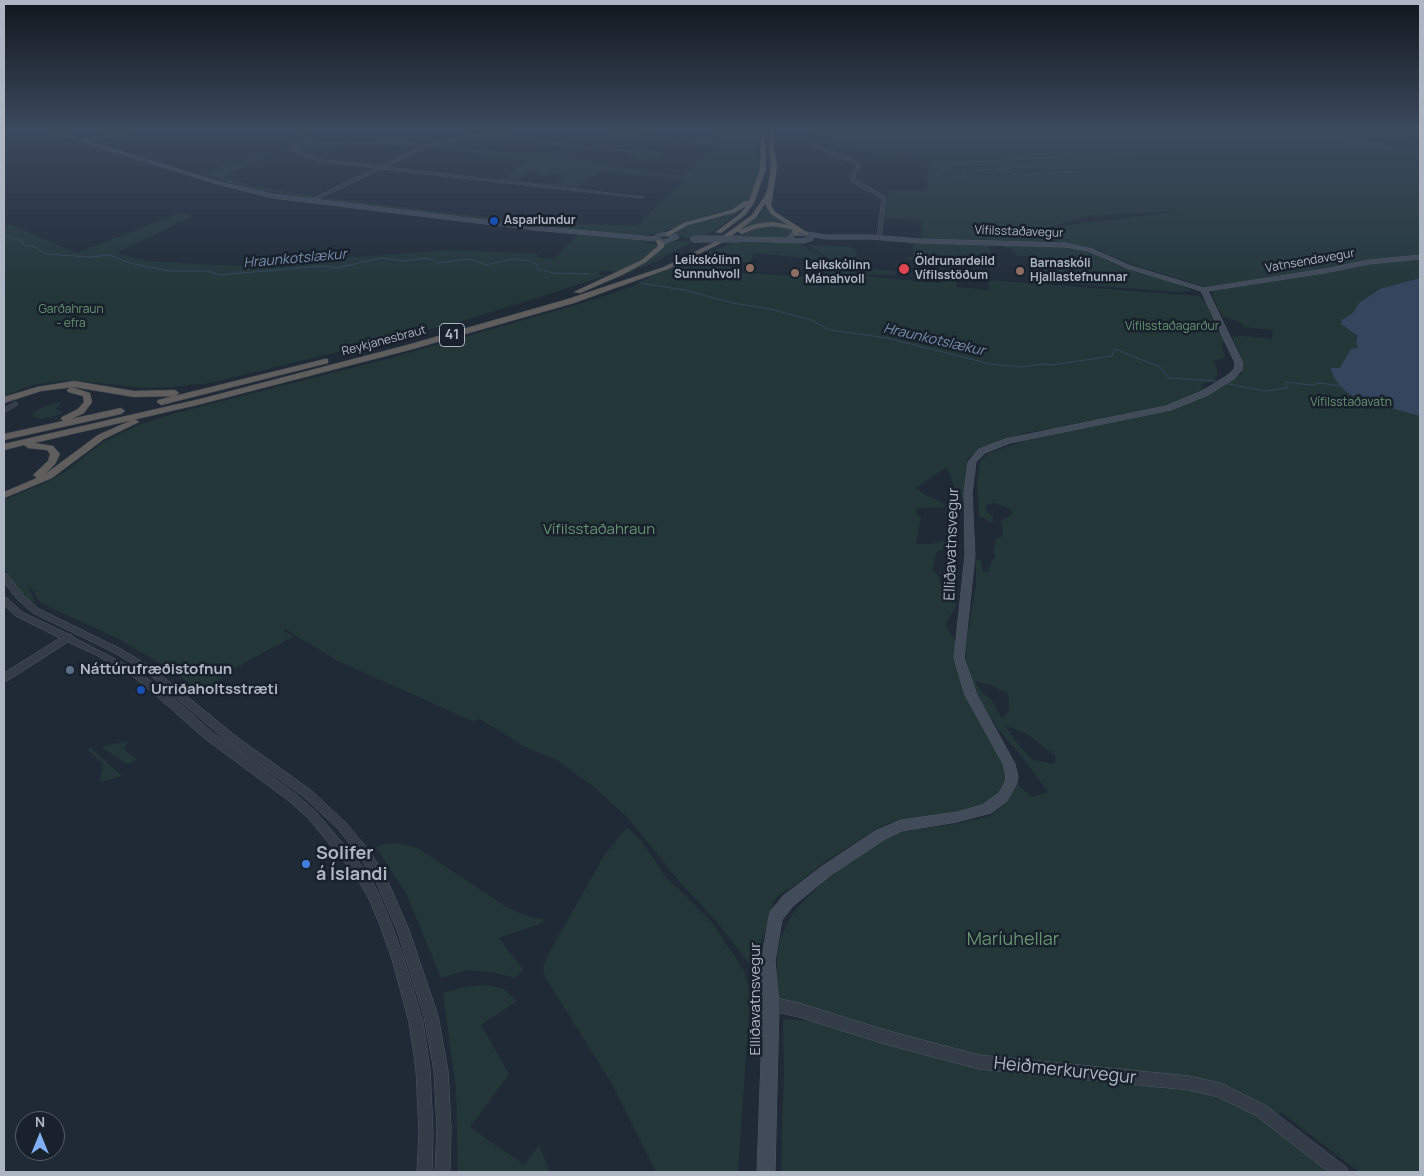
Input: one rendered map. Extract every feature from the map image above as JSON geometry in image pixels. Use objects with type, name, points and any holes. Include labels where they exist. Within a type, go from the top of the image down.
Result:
[{"type":"highway","name":"Reykjanesbraut","points":[[4,437],[221,388],[424,336],[578,292],[651,267],[713,236],[743,214],[758,186]]},
{"type":"highway","name":"Reykjanesbraut","points":[[4,448],[201,401],[418,344],[571,301],[666,268],[717,243],[754,216],[768,196],[770,186]]},
{"type":"highway","points":[[668,234],[686,224],[734,211],[754,196]]},
{"type":"highway","points":[[768,196],[768,205],[773,213],[809,236]]},
{"type":"highway","points":[[717,243],[761,224],[789,226],[795,229],[793,237]]},
{"type":"highway","points":[[578,292],[620,274],[644,261],[661,247],[661,243],[657,239]]},
{"type":"highway","points":[[6,406],[32,391],[74,384],[120,392],[149,394],[221,388]]},
{"type":"highway","points":[[6,406],[36,394],[58,390],[77,390],[87,395],[88,402],[81,411],[38,430]]},
{"type":"highway","points":[[4,496],[49,476],[110,432],[141,419],[201,401]]},
{"type":"highway","points":[[4,448],[29,445],[44,446],[53,450],[56,457],[48,468],[37,476],[4,489]]},
{"type":"main road","name":"Vífilsstaðavegur","points":[[235,186],[263,193],[392,211],[544,229],[657,239],[739,240],[809,236],[1072,246],[1094,251],[1129,266],[1204,290]]},
{"type":"main road","name":"Vífilsstaðavegur","points":[[657,239],[668,234],[683,239]]},
{"type":"main road","name":"Vatnsendavegur","points":[[1204,290],[1369,262],[1420,257]]},
{"type":"main road","name":"Elliðavatnsvegur","points":[[766,1172],[769,1131],[771,1004],[768,961],[775,917],[788,901],[826,871],[886,832],[901,826],[957,818],[986,809],[1003,797],[1011,783],[1009,764],[971,695],[959,658],[968,584],[970,555],[968,493],[971,465],[974,458],[988,448],[1022,438],[1161,410],[1205,393],[1232,377],[1238,370],[1238,363],[1204,290]]},
{"type":"street","points":[[317,200],[347,186]]},
{"type":"street","points":[[538,186],[642,197]]},
{"type":"street","points":[[863,186],[884,198],[879,238]]},
{"type":"street","points":[[4,576],[26,604],[69,634],[132,672],[172,703],[208,736],[293,798],[312,815],[359,872],[373,894],[384,920],[398,959],[416,1022],[423,1069],[426,1132],[425,1172]]},
{"type":"street","points":[[4,600],[19,614],[132,658],[148,669],[233,740],[308,794],[342,826],[364,853],[382,881],[403,930],[431,1016],[441,1071],[444,1128],[443,1172]]},
{"type":"street","points":[[4,678],[19,667],[29,663],[69,634]]},
{"type":"street","name":"Heiðmerkurvegur","points":[[771,1004],[799,1010],[979,1062],[1189,1083],[1220,1090],[1260,1110],[1341,1172]]},
{"type":"green space","points":[[241,186],[253,186],[321,197],[310,198]]},
{"type":"green space","points":[[557,186],[580,186],[577,188]]},
{"type":"green space","points":[[678,186],[754,186],[749,198],[732,210],[689,222],[660,233],[640,236],[569,230],[325,200],[328,198],[517,221],[634,226],[640,224]]},
{"type":"green space","name":"Maríuhellar","points":[[927,186],[1420,186],[1420,1172],[1359,1172],[1281,1112],[1278,1117],[1252,1099],[1005,1062],[777,1002],[777,962],[780,939],[794,911],[823,882],[882,838],[894,833],[956,824],[990,816],[1009,800],[1016,783],[1031,797],[1048,792],[997,728],[980,701],[966,668],[966,642],[976,585],[976,560],[979,559],[981,561],[983,572],[988,572],[990,564],[996,556],[994,553],[996,538],[1002,537],[1001,521],[1013,514],[1010,509],[995,503],[985,506],[986,510],[993,517],[993,522],[979,517],[977,483],[980,461],[990,453],[1024,441],[1170,410],[1209,394],[1242,374],[1244,363],[1232,337],[1272,339],[1273,330],[1244,327],[1242,323],[1222,316],[1212,295],[1214,291],[1379,263],[1378,259],[1330,269],[1205,287],[1134,265],[1098,250],[1057,242],[1059,228],[1067,225],[1182,211],[1089,216],[1049,227],[1046,242],[921,240],[922,223],[924,221],[885,218],[889,190],[927,191]],"holes":[[[975,681],[991,685],[1008,693],[1009,711],[1002,719],[991,699],[982,693]],[[1005,725],[1029,735],[1055,756],[1055,764],[1033,760],[1015,741]]]},
{"type":"green space","points":[[766,207],[775,217],[791,225],[770,223],[737,232],[759,215]]},
{"type":"green space","points":[[742,208],[718,229],[701,238],[684,238],[671,233],[684,226]]},
{"type":"green space","name":"Garðahraun - efra","points":[[180,213],[193,216],[116,253],[148,261],[234,266],[452,250],[540,254],[536,257],[553,259],[578,235],[634,239],[657,245],[650,255],[637,264],[619,272],[604,270],[598,274],[605,276],[521,303],[456,323],[210,383],[146,388],[69,380],[32,385],[4,396],[4,225],[14,226],[77,253]]},
{"type":"green space","points":[[774,225],[794,231],[783,238],[732,238],[752,229]]},
{"type":"green space","points":[[691,241],[688,245],[665,255],[660,260],[622,275],[648,260],[661,250],[665,243]]},
{"type":"green space","name":"Vífilsstaðahraun","points":[[737,241],[797,242],[829,261],[759,253],[753,255],[750,263],[733,262],[729,272],[822,278],[826,265],[896,271],[896,274],[893,275],[863,274],[862,276],[941,283],[941,280],[956,281],[957,287],[989,290],[988,280],[1200,296],[1204,302],[1210,304],[1228,341],[1222,344],[1225,358],[1214,360],[1217,376],[1214,377],[1217,380],[1200,385],[1207,391],[1166,407],[1141,414],[1025,433],[985,446],[967,459],[965,500],[954,487],[947,467],[916,488],[927,496],[942,502],[945,507],[917,508],[916,513],[921,518],[916,542],[917,544],[933,544],[942,540],[952,545],[953,549],[940,550],[936,553],[933,570],[939,577],[941,585],[955,601],[956,607],[947,621],[946,627],[957,643],[957,656],[1011,773],[999,800],[959,815],[892,822],[878,828],[823,863],[794,886],[781,893],[773,902],[772,912],[762,940],[758,967],[752,967],[716,921],[679,881],[629,819],[592,785],[555,759],[523,746],[479,719],[472,721],[338,661],[285,629],[283,631],[294,636],[235,668],[200,693],[177,673],[119,639],[49,607],[38,600],[26,582],[35,601],[32,603],[17,588],[4,568],[4,500],[45,483],[65,472],[102,443],[136,426],[172,414],[391,358],[583,303],[634,286],[652,276]]},
{"type":"green space","points":[[913,243],[989,245],[992,256],[986,256],[987,261],[926,255],[927,261],[903,259],[913,256]]},
{"type":"green space","points":[[1003,244],[1054,245],[1086,250],[1117,265],[1167,279],[1193,291],[1178,292],[1072,284],[1067,275],[1041,274],[1026,267],[1040,268],[1038,259],[1033,256],[1017,256],[1011,248],[1004,248]]},
{"type":"green space","points":[[808,245],[852,247],[857,251],[857,255],[853,258],[841,257],[839,263]]},
{"type":"green space","points":[[58,402],[61,403],[55,409],[62,412],[59,415],[42,419],[33,417],[33,413],[39,409]]},
{"type":"green space","points":[[128,741],[124,749],[137,759],[128,765],[103,748],[104,746]]},
{"type":"green space","points":[[91,748],[122,776],[100,782],[103,764],[87,749]]},
{"type":"green space","points":[[627,827],[641,841],[666,877],[711,921],[744,971],[750,998],[738,1172],[656,1172],[611,1082],[545,977],[543,967],[549,953],[605,854]]},
{"type":"green space","points":[[398,843],[417,848],[508,908],[530,917],[544,919],[542,923],[499,938],[523,970],[515,978],[491,972],[467,970],[441,978],[407,895],[376,847]]},
{"type":"green space","points":[[487,985],[504,989],[517,1001],[481,1025],[509,1074],[470,1127],[524,1165],[539,1145],[550,1172],[458,1172],[456,1090],[443,993],[465,987]]},
{"type":"green space","points":[[783,1019],[824,1022],[942,1057],[1212,1089],[1286,1124],[1348,1172],[781,1172],[784,1071]]},
{"type":"water","name":"Vífilsstaðavatn","points":[[1420,278],[1420,416],[1356,398],[1345,391],[1335,379],[1330,368],[1340,368],[1351,349],[1358,348],[1356,341],[1358,336],[1341,324],[1342,320],[1353,313],[1359,303],[1380,289]]},
{"type":"waterway","name":"Hraunkotslækur","points":[[4,236],[22,241],[23,245],[35,247],[46,254],[90,257],[109,255],[130,263],[169,271],[208,271],[220,275],[321,266],[337,268],[381,258],[403,261],[424,258],[435,260],[438,263],[470,259],[486,265],[513,259],[530,261],[536,264],[538,269],[553,273],[589,274]]},
{"type":"waterway","name":"Hraunkotslækur","points":[[640,283],[684,290],[733,303],[770,309],[811,320],[830,330],[887,338],[990,364],[1022,367],[1043,364],[1051,365],[1112,356],[1115,349],[1160,367],[1169,378],[1216,381]]},
{"type":"waterway","name":"Hraunkotslækur","points":[[1229,384],[1264,391],[1287,388],[1286,382],[1310,385],[1321,383],[1341,386]]},
{"type":"place","name":"Asparlundur","points":[[494,221]]},
{"type":"place","name":"Leikskólinn Sunnuhvoll","points":[[750,268]]},
{"type":"place","name":"Öldrunardeild Vífilsstöðum","points":[[904,269]]},
{"type":"place","name":"Barnaskóli Hjallastefnunnar","points":[[1020,271]]},
{"type":"place","name":"Leikskólinn Mánahvoll","points":[[795,273]]},
{"type":"place","name":"Náttúrufræðistofnun","points":[[70,670]]},
{"type":"place","name":"Urriðaholtsstræti","points":[[141,690]]},
{"type":"place","name":"Solifer á Íslandi","points":[[306,864]]},
{"type":"park label","name":"Vífilsstaðagarður","points":[[1172,327]]}]
